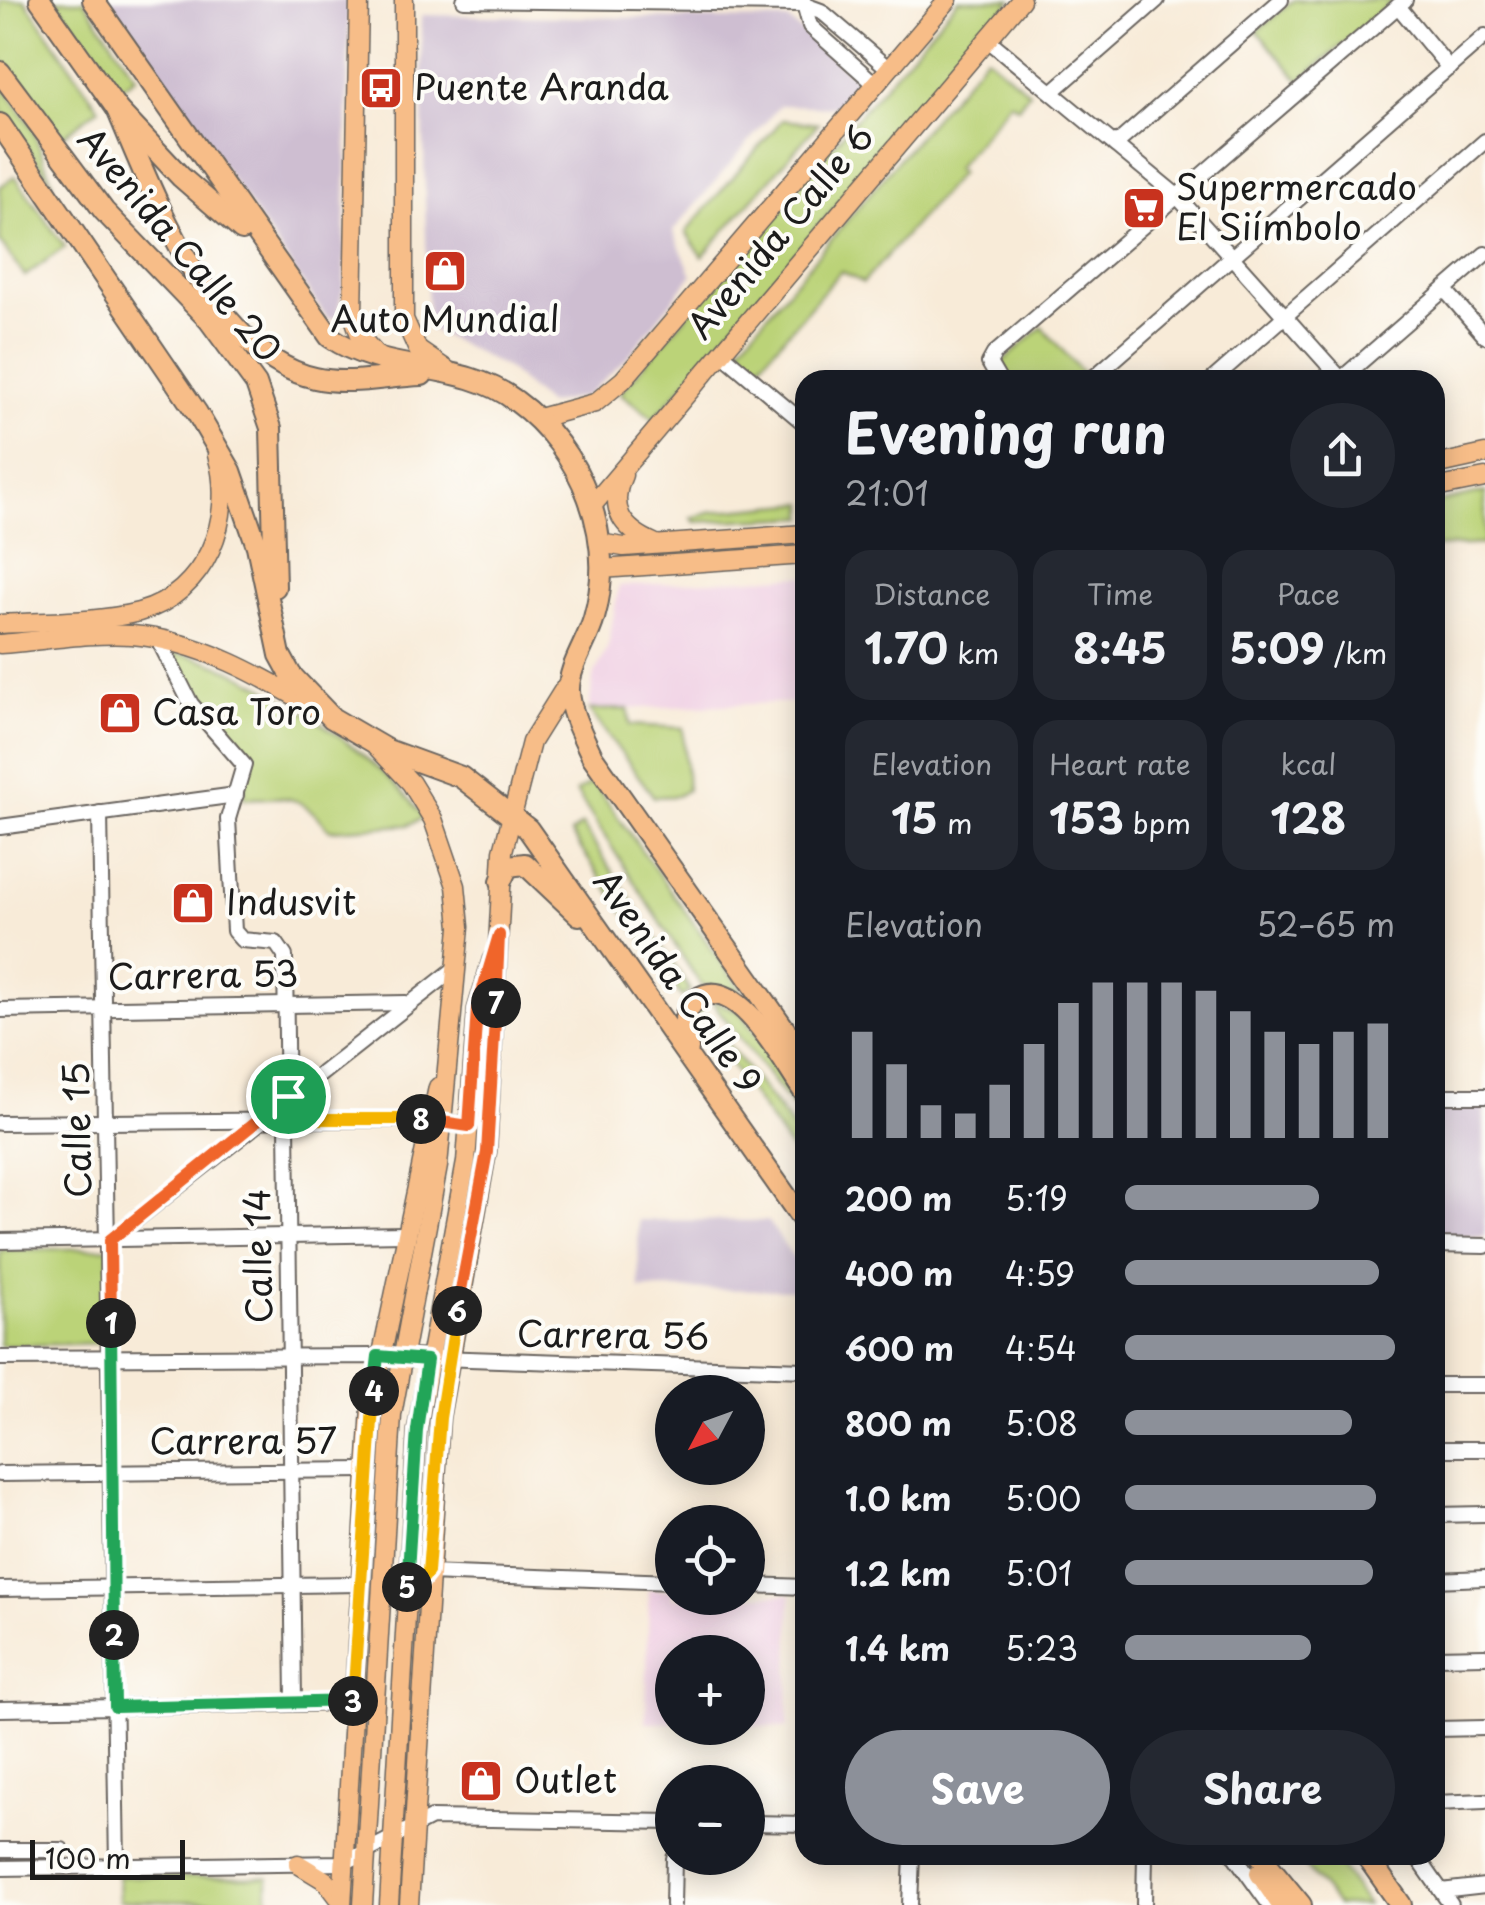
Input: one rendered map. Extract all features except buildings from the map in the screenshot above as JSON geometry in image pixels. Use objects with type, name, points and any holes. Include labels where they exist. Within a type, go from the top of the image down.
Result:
[{"type":"highway","name":"Avenida Calle 20","points":[[38,0],[117,109],[181,176],[248,236],[289,283]]},
{"type":"highway","name":"Avenida Calle 20","points":[[94,0],[289,283],[330,336],[381,360],[452,372]]},
{"type":"highway","name":"Avenida Calle 20","points":[[0,72],[104,211],[209,320],[256,384],[271,428],[276,599],[286,642],[309,684],[369,740]]},
{"type":"highway","points":[[117,109],[203,286],[266,357],[287,370],[340,381],[452,372],[504,392],[539,418],[571,459],[591,507],[599,543],[601,569],[594,618],[571,678]]},
{"type":"highway","points":[[36,122],[77,236]]},
{"type":"highway","name":"Avenida Calle 20","points":[[0,124],[207,429],[247,511],[280,656],[305,693],[332,718],[369,740],[461,777],[528,829]]},
{"type":"highway","name":"Avenida Calle 9","points":[[571,678],[569,693],[592,756],[795,1044]]},
{"type":"highway","name":"Avenida Calle 9","points":[[528,829],[624,960],[795,1208]]},
{"type":"highway","points":[[501,881],[512,864],[532,868],[624,960]]},
{"type":"highway","points":[[688,1053],[684,1022],[690,1006],[706,994],[730,996],[744,1008],[795,1079]]},
{"type":"highway","points":[[1254,1865],[1282,1905]]},
{"type":"highway","points":[[1268,1865],[1301,1905]]},
{"type":"highway","points":[[1373,1865],[1401,1905]]},
{"type":"main road","points":[[359,0],[353,308],[361,338],[381,360]]},
{"type":"main road","points":[[404,0],[404,319],[418,350],[452,372]]},
{"type":"main road","name":"Avenida Calle 6","points":[[539,418],[583,409],[623,380],[948,0]]},
{"type":"main road","name":"Avenida Calle 6","points":[[591,507],[1021,0]]},
{"type":"main road","name":"Avenida Calle 20","points":[[0,624],[151,608],[191,578],[214,542],[223,515],[223,482],[207,429]]},
{"type":"main road","points":[[1445,463],[1485,454]]},
{"type":"main road","points":[[628,463],[616,496],[621,520],[633,533],[660,545]]},
{"type":"main road","points":[[1445,486],[1485,478]]},
{"type":"main road","points":[[599,543],[660,545],[795,535]]},
{"type":"main road","points":[[601,569],[795,556]]},
{"type":"main road","points":[[0,644],[128,634],[158,638],[226,660],[332,718]]},
{"type":"main road","points":[[409,1905],[428,1572],[448,1362],[489,1132],[501,881],[510,812],[533,737],[571,678]]},
{"type":"main road","points":[[363,1905],[392,1415],[451,1043],[459,906],[443,842],[420,796],[369,740]]},
{"type":"main road","points":[[389,1905],[417,1430],[469,1126],[477,1009],[499,935]]},
{"type":"main road","points":[[342,1904],[360,1576],[378,1356],[436,1120]]},
{"type":"main road","points":[[444,1270],[471,1242]]},
{"type":"main road","points":[[406,1600],[428,1572]]},
{"type":"main road","points":[[360,1576],[382,1588]]},
{"type":"main road","points":[[298,1864],[326,1881],[342,1904]]},
{"type":"street","points":[[464,0],[802,2],[821,11],[890,69]]},
{"type":"street","points":[[1052,92],[1156,0]]},
{"type":"street","points":[[1115,145],[1282,0]]},
{"type":"street","points":[[802,2],[810,26],[876,85]]},
{"type":"street","points":[[994,370],[990,363],[994,354],[1402,3],[1449,68]]},
{"type":"street","points":[[1101,370],[1485,36]]},
{"type":"street","points":[[988,39],[1177,196],[1333,370]]},
{"type":"street","points":[[1224,370],[1485,141]]},
{"type":"street","points":[[1353,370],[1485,254]]},
{"type":"street","points":[[1445,290],[1485,336]]},
{"type":"street","points":[[721,352],[795,415]]},
{"type":"street","name":"Calle 14","points":[[158,638],[191,704],[244,764],[228,819],[234,931],[242,940],[272,942],[282,948],[288,1096],[294,1702]]},
{"type":"street","points":[[0,827],[236,794]]},
{"type":"street","name":"Calle 15","points":[[100,813],[118,1866]]},
{"type":"street","points":[[110,1240],[456,966]]},
{"type":"street","name":"Carrera 53","points":[[0,1010],[407,1003]]},
{"type":"street","points":[[1445,1096],[1485,1096]]},
{"type":"street","points":[[0,1123],[288,1119],[436,1120],[469,1126]]},
{"type":"street","points":[[0,1241],[405,1234]]},
{"type":"street","points":[[1445,1245],[1485,1246]]},
{"type":"street","name":"Carrera 56","points":[[0,1358],[378,1356],[448,1362],[795,1370]]},
{"type":"street","points":[[1445,1385],[1485,1385]]},
{"type":"street","points":[[1445,1450],[1485,1449]]},
{"type":"street","name":"Carrera 57","points":[[0,1474],[367,1470]]},
{"type":"street","points":[[1445,1516],[1485,1514]]},
{"type":"street","points":[[428,1572],[655,1581]]},
{"type":"street","points":[[0,1590],[294,1584],[360,1576]]},
{"type":"street","points":[[1445,1580],[1485,1578]]},
{"type":"street","points":[[765,1585],[795,1586]]},
{"type":"street","points":[[1445,1656],[1485,1656]]},
{"type":"street","points":[[0,1708],[352,1703]]},
{"type":"street","points":[[1445,1729],[1485,1728]]},
{"type":"street","points":[[1445,1802],[1485,1801]]},
{"type":"street","points":[[0,1868],[344,1863],[430,1818],[655,1822]]},
{"type":"street","points":[[765,1824],[795,1824]]},
{"type":"street","points":[[0,1850],[62,1850]]},
{"type":"street","points":[[910,1905],[912,1865]]},
{"type":"street","points":[[1144,1905],[1145,1865]]},
{"type":"street","points":[[1241,1865],[1270,1905]]},
{"type":"street","points":[[1423,1865],[1450,1905]]},
{"type":"street","points":[[673,1905],[674,1875]]},
{"type":"street","points":[[1441,1891],[1485,1886]]},
{"type":"shaded area","points":[[109,0],[349,0],[344,285],[336,319],[327,318]]},
{"type":"shaded area","points":[[421,15],[788,20],[864,86],[844,107],[780,105],[673,231],[692,275],[627,358],[586,396],[547,404],[505,367],[428,328]]},
{"type":"shaded area","points":[[795,577],[795,702],[589,710],[593,678],[608,646],[619,586]]},
{"type":"shaded area","points":[[1445,1105],[1484,1106],[1485,1237],[1445,1236]]},
{"type":"shaded area","points":[[638,1220],[768,1221],[795,1260],[795,1290],[639,1289]]},
{"type":"shaded area","points":[[649,1590],[655,1590],[655,1615],[765,1615],[765,1595],[791,1594],[788,1727],[765,1726],[765,1635],[655,1635],[655,1723],[646,1723]]},
{"type":"green space","points":[[0,0],[25,0],[99,108],[59,139],[0,57]]},
{"type":"green space","points":[[56,0],[84,0],[136,77],[119,89]]},
{"type":"green space","points":[[958,0],[1012,0],[654,419],[620,393]]},
{"type":"green space","points":[[1294,0],[1394,0],[1300,81],[1257,31]]},
{"type":"green space","points":[[986,56],[1029,92],[1018,107],[1010,102],[955,169],[960,173],[863,283],[841,271],[758,367],[740,347]]},
{"type":"green space","points":[[0,82],[32,127],[53,185],[0,108]]},
{"type":"green space","points":[[782,120],[818,124],[702,257],[686,232]]},
{"type":"green space","points":[[15,176],[65,247],[25,276],[0,242],[0,187]]},
{"type":"green space","points":[[1042,327],[1080,370],[997,370]]},
{"type":"green space","points":[[1485,492],[1485,544],[1445,546],[1445,501]]},
{"type":"green space","points":[[795,504],[795,517],[695,522],[692,518],[709,512]]},
{"type":"green space","points":[[795,545],[795,553],[633,562],[632,555]]},
{"type":"green space","points":[[172,653],[237,674],[310,716],[377,768],[424,818],[408,825],[330,830],[309,809],[292,800],[244,799],[247,759],[193,692]]},
{"type":"green space","points":[[628,709],[630,725],[683,728],[687,790],[677,796],[654,797],[589,710]]},
{"type":"green space","points":[[593,782],[743,992],[701,985],[576,792]]},
{"type":"green space","points":[[582,825],[690,990],[682,997],[571,834]]},
{"type":"green space","points":[[710,999],[740,1012],[795,1090],[795,1110]]},
{"type":"green space","points":[[700,1009],[795,1130],[795,1156],[696,1014]]},
{"type":"green space","points":[[109,1248],[108,1343],[0,1346],[0,1250]]},
{"type":"green space","points":[[1304,1865],[1339,1865],[1367,1905],[1337,1905]]},
{"type":"green space","points":[[118,1876],[268,1877],[268,1902],[119,1901]]},
{"type":"place","name":"Puente Aranda","points":[[381,88]]},
{"type":"place","name":"Supermercado El Siímbolo","points":[[1144,208]]},
{"type":"place","name":"Auto Mundial","points":[[445,271]]},
{"type":"place","name":"Casa Toro","points":[[120,713]]},
{"type":"place","name":"Indusvit","points":[[193,903]]},
{"type":"place","name":"Outlet","points":[[481,1781]]},
{"type":"route","points":[[499,935],[487,1152],[442,1397],[428,1572],[406,1600],[417,1430],[427,1360],[378,1356],[352,1703],[115,1707],[110,1240],[288,1096],[288,1119],[429,1119],[469,1126],[477,1009],[499,935]]}]
